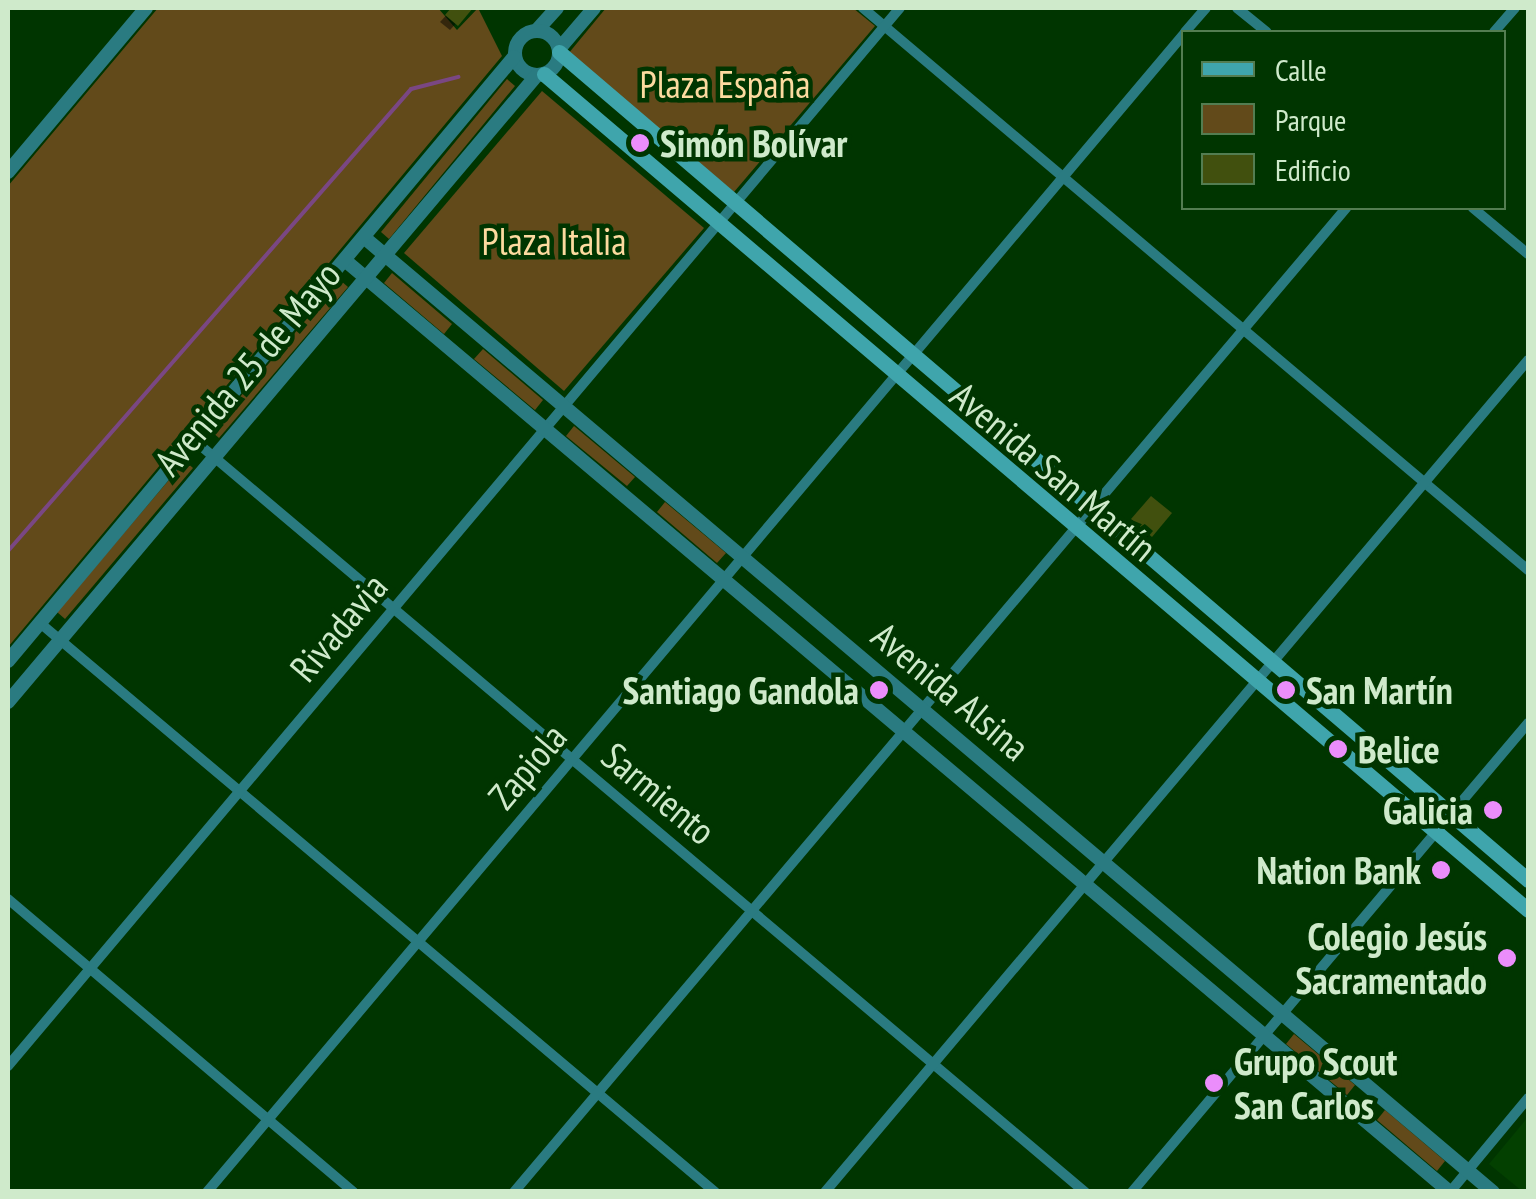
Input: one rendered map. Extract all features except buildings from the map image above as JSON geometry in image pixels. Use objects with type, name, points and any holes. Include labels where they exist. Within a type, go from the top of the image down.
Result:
[{"type":"main road","name":"Avenida San Martín","points":[[559,50],[731,208],[1528,880]]},
{"type":"main road","name":"Avenida San Martín","points":[[540,75],[892,379],[1528,910]]},
{"type":"street","points":[[8,172],[146,8]]},
{"type":"street","points":[[557,8],[537,30],[559,50],[594,8]]},
{"type":"street","points":[[863,8],[1528,570]]},
{"type":"street","name":"Rivadavia","points":[[8,1066],[900,8]]},
{"type":"street","name":"Zapiola","points":[[1187,30],[1206,8]]},
{"type":"street","points":[[1237,8],[1264,30]]},
{"type":"street","points":[[1496,30],[1515,8]]},
{"type":"street","name":"Avenida 25 de Mayo","points":[[8,661],[366,239],[514,57],[519,38],[537,30]]},
{"type":"street","name":"Zapiola","points":[[207,1192],[1181,37]]},
{"type":"street","name":"Avenida 25 de Mayo","points":[[8,702],[559,50]]},
{"type":"street","points":[[514,57],[540,75]]},
{"type":"street","points":[[514,1192],[1344,210]]},
{"type":"street","points":[[1476,210],[1528,254]]},
{"type":"street","name":"Avenida Alsina","points":[[366,239],[1493,1192]]},
{"type":"street","name":"Avenida Alsina","points":[[347,262],[1450,1192]]},
{"type":"street","points":[[825,1192],[1528,360]]},
{"type":"street","name":"Sarmiento","points":[[195,441],[1084,1192]]},
{"type":"street","points":[[40,622],[715,1192]]},
{"type":"street","points":[[1132,1192],[1528,723]]},
{"type":"street","points":[[8,899],[354,1192]]},
{"type":"street","points":[[1450,1192],[1528,1098]]},
{"type":"shaded area","points":[[1528,1117],[1528,1191],[1522,1191],[1489,1164]]},
{"type":"green space","points":[[158,8],[438,8],[457,30],[478,8],[502,56],[8,647],[8,186]]},
{"type":"green space","name":"Plaza España","points":[[606,8],[853,8],[875,26],[734,192],[568,54]]},
{"type":"green space","points":[[507,79],[515,86],[389,239],[381,232]]},
{"type":"green space","name":"Plaza Italia","points":[[542,91],[704,228],[564,391],[404,253]]},
{"type":"green space","points":[[392,273],[452,324],[444,334],[384,283]]},
{"type":"green space","points":[[340,280],[348,287],[219,438],[211,431]]},
{"type":"green space","points":[[483,349],[543,400],[535,410],[474,359]]},
{"type":"green space","points":[[574,426],[635,477],[627,486],[566,436]]},
{"type":"green space","points":[[185,461],[193,468],[65,619],[57,612]]},
{"type":"green space","points":[[665,502],[726,553],[717,563],[657,512]]},
{"type":"green space","points":[[1294,1034],[1355,1085],[1347,1095],[1286,1044]]},
{"type":"green space","points":[[1385,1110],[1445,1161],[1437,1171],[1377,1120]]},
{"type":"waterway","points":[[8,551],[411,89],[458,77]]},
{"type":"place","name":"Simón Bolívar","points":[[640,143]]},
{"type":"place","name":"Santiago Gandola","points":[[879,690]]},
{"type":"place","name":"San Martín","points":[[1286,690]]},
{"type":"place","name":"Belice","points":[[1338,749]]},
{"type":"place","name":"Galicia","points":[[1493,810]]},
{"type":"place","name":"Nation Bank","points":[[1441,870]]},
{"type":"place","name":"Colegio Jesús Sacramentado","points":[[1507,958]]},
{"type":"place","name":"Grupo Scout San Carlos","points":[[1214,1083]]}]
